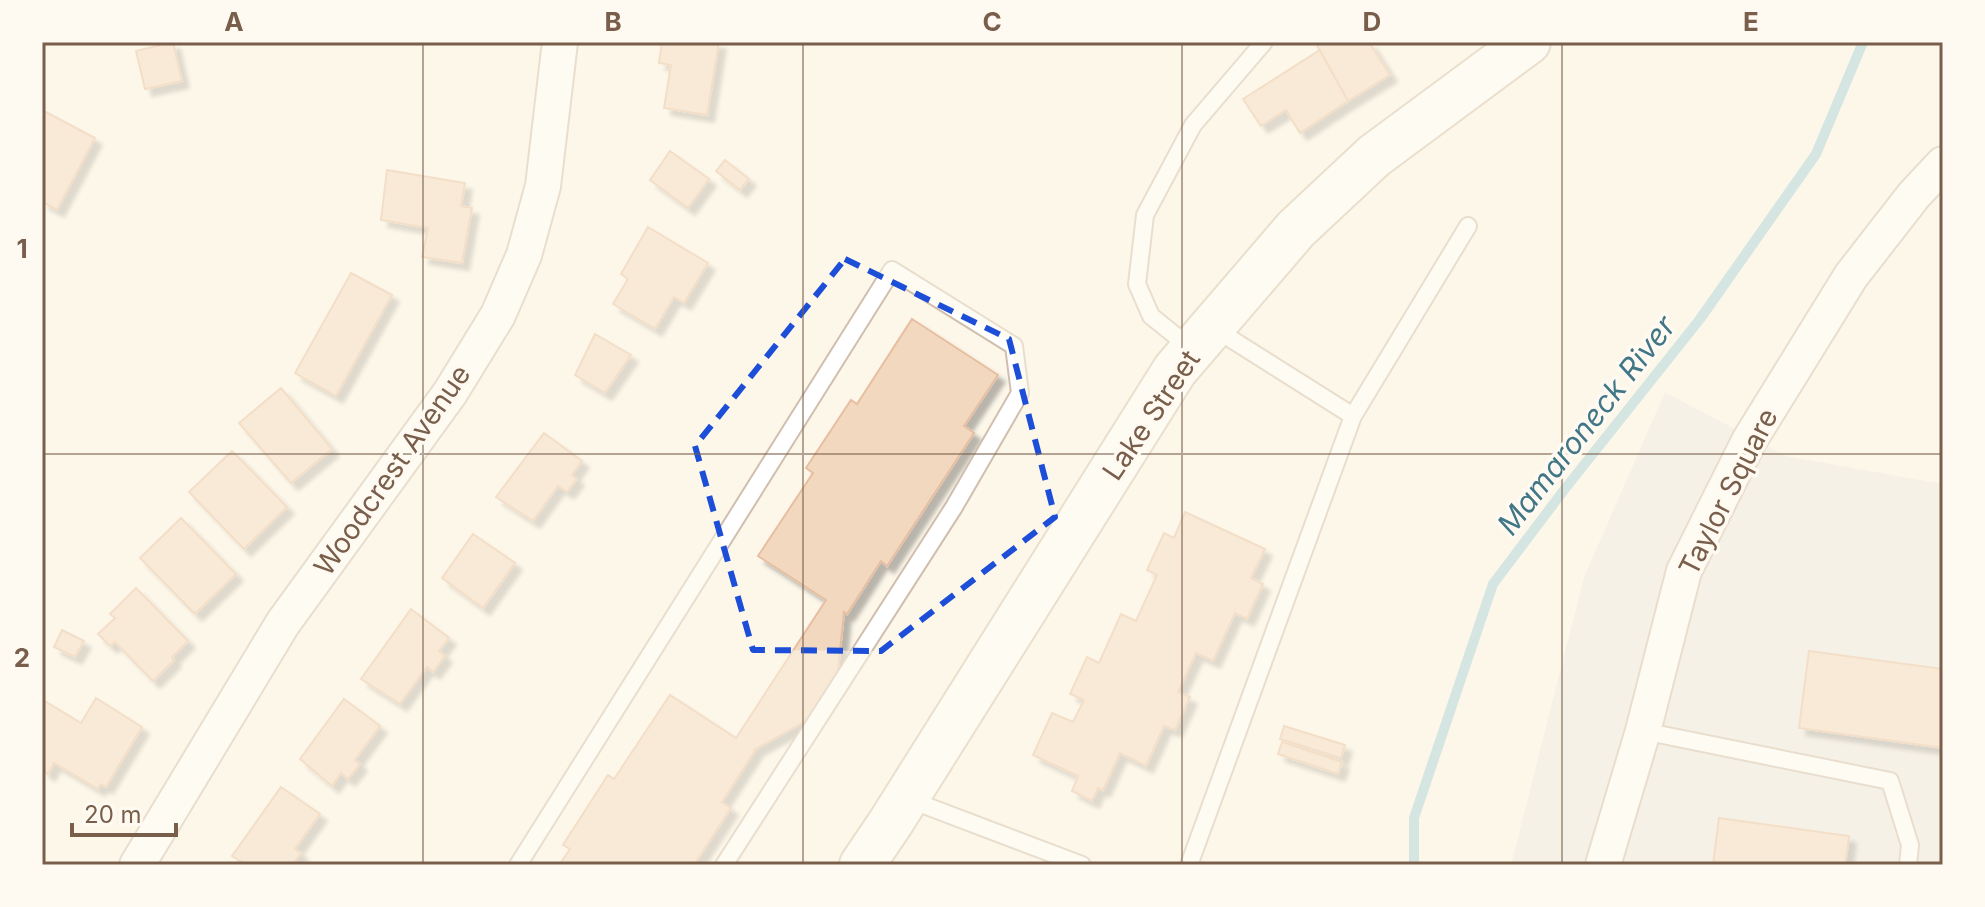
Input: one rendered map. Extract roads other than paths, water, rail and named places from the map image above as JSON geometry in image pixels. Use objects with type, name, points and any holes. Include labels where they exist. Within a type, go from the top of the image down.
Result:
[{"type":"main road","name":"Lake Street","points":[[862,865],[1175,370],[1296,229],[1374,156],[1528,42]]},
{"type":"street","name":"Woodcrest Avenue","points":[[137,865],[283,623],[450,393],[498,315],[524,255],[543,186],[560,42]]},
{"type":"street","name":"Taylor Square","points":[[1603,865],[1643,731],[1684,571],[1749,441],[1851,276],[1914,195],[1943,164]]},
{"type":"lane","points":[[1264,42],[1193,125],[1145,215],[1137,284],[1151,316],[1353,416]]},
{"type":"lane","points":[[1189,865],[1353,416],[1468,226]]},
{"type":"lane","points":[[518,865],[892,270],[1014,346],[1020,393],[954,507],[724,865]]},
{"type":"lane","points":[[1643,731],[1890,781],[1910,845],[1908,865]]},
{"type":"lane","points":[[906,798],[1082,865]]},
{"type":"waterway","name":"Mamaroneck River","points":[[1414,865],[1414,818],[1493,584],[1700,319],[1816,154],[1863,42]]}]
